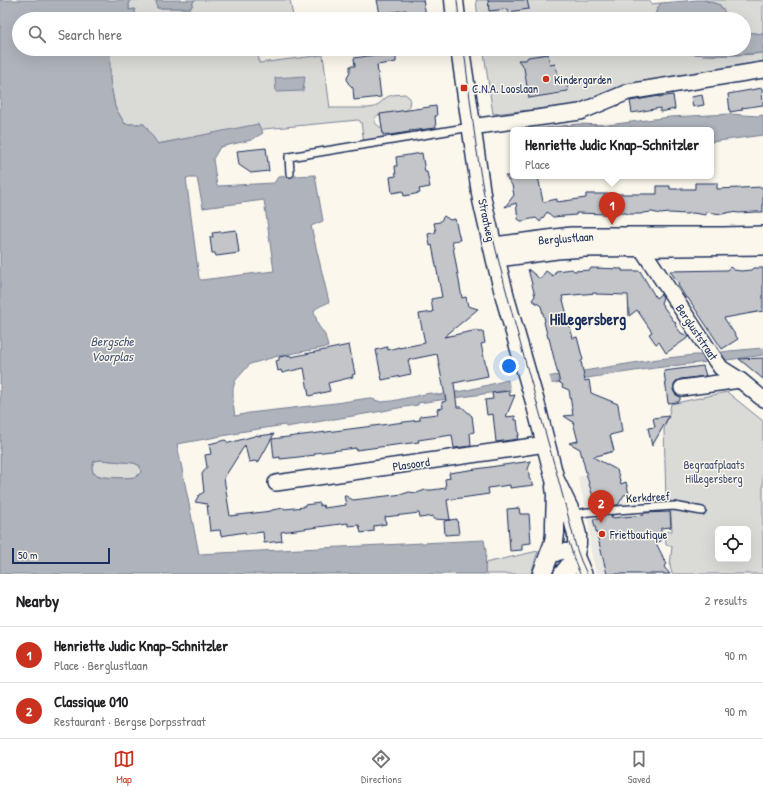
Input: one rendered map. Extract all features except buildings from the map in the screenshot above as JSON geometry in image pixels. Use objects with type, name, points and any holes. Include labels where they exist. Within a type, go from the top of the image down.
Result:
[{"type":"street","points":[[454,0],[455,12]]},
{"type":"street","name":"Straatweg","points":[[461,56],[482,200],[491,243],[555,480]]},
{"type":"street","points":[[471,127],[580,112],[628,92],[763,70]]},
{"type":"street","name":"Berglustlaan","points":[[496,261],[498,259],[557,251],[642,242],[723,235],[763,234]]},
{"type":"street","name":"Berglustlaan","points":[[491,243],[494,244],[571,235],[642,242],[763,247]]},
{"type":"street","name":"Bergluststraat","points":[[642,242],[721,368],[740,380],[763,400]]},
{"type":"street","points":[[682,388],[740,380]]},
{"type":"street","name":"Plasoord","points":[[276,483],[545,444]]},
{"type":"street","points":[[555,480],[572,515],[577,535],[575,553],[571,564],[563,574]]},
{"type":"street","points":[[545,566],[554,542],[556,495],[555,480]]},
{"type":"street","points":[[545,566],[555,553],[565,550],[575,553]]},
{"type":"street","points":[[575,553],[584,574]]},
{"type":"lane","points":[[290,173],[289,157],[471,127]]},
{"type":"lane","name":"Kerkdreef","points":[[572,515],[588,512],[674,506],[702,511]]},
{"type":"shaded area","points":[[608,467],[665,574],[597,574],[590,546],[589,522],[578,477]]},
{"type":"green space","points":[[129,0],[156,0],[157,8],[191,8],[194,0],[290,0],[292,12],[135,12],[135,9],[129,10]]},
{"type":"green space","points":[[476,0],[650,0],[651,4],[661,3],[656,12],[477,12]]},
{"type":"green space","points":[[704,0],[763,0],[763,34],[751,33],[751,12],[724,12],[720,5]]},
{"type":"green space","points":[[763,53],[763,64],[726,68],[656,80],[583,104],[493,114],[484,56],[751,56],[751,54]]},
{"type":"green space","points":[[109,56],[258,56],[259,63],[323,56],[330,108],[375,107],[387,97],[405,94],[410,98],[409,107],[404,113],[378,115],[375,120],[379,127],[408,138],[364,143],[361,122],[358,120],[264,129],[261,131],[258,125],[157,144],[144,124],[125,124],[115,107],[110,80]]},
{"type":"green space","name":"Begraafplaats Hillegersberg","points":[[727,392],[763,421],[763,574],[672,574],[670,566],[672,546],[666,545],[665,532],[672,531],[670,501],[666,500],[664,429],[671,404]]},
{"type":"green space","points":[[101,460],[134,463],[140,466],[141,472],[137,477],[103,477],[93,473],[92,467],[94,461]]},
{"type":"green space","points":[[538,551],[531,574],[485,574],[485,563]]},
{"type":"water","name":"Bergsche Voorplas","points":[[0,0],[129,0],[129,10],[135,9],[135,12],[12,12],[12,56],[110,56],[110,80],[115,107],[125,124],[144,124],[158,144],[258,124],[263,133],[251,140],[220,147],[213,159],[217,186],[274,183],[278,177],[315,175],[323,221],[311,226],[329,302],[314,311],[318,325],[325,335],[328,347],[278,356],[250,364],[235,381],[233,389],[233,404],[235,416],[369,398],[381,402],[430,393],[439,395],[468,390],[508,380],[509,383],[658,359],[763,348],[763,355],[655,368],[418,403],[418,405],[383,411],[286,427],[285,425],[239,432],[177,444],[199,554],[484,540],[486,551],[485,574],[0,574]],"holes":[[[186,178],[197,178],[203,208],[264,200],[274,271],[201,280],[199,278]],[[101,460],[134,463],[140,466],[141,472],[136,477],[101,477],[93,473],[92,467],[94,461]]]},
{"type":"water","points":[[156,0],[194,0],[191,8],[157,8]]},
{"type":"water","points":[[704,0],[720,5],[724,12],[656,12],[661,3]]},
{"type":"water","points":[[751,33],[763,34],[763,53],[751,54]]},
{"type":"water","points":[[305,76],[303,91],[276,92],[275,78]]},
{"type":"water","points":[[730,114],[763,115],[763,135],[714,142],[714,127],[553,127],[578,124],[608,125],[670,117]]},
{"type":"pier","points":[[549,375],[552,385],[511,391],[508,378],[510,381]]},
{"type":"tram line","points":[[457,0],[458,12]]},
{"type":"tram line","points":[[465,56],[480,173],[489,222],[514,321],[576,547],[587,574]]},
{"type":"tram line","points":[[569,542],[580,574]]},
{"type":"place","name":"Kindergarden","points":[[546,79]]},
{"type":"place","name":"C.N.A. Looslaan","points":[[464,88]]},
{"type":"place","name":"Henriette Judic Knap-Schnitzler","points":[[612,225]]},
{"type":"place","name":"Classique 010","points":[[601,523]]},
{"type":"place","name":"Frietboutique","points":[[602,534]]},
{"type":"district","name":"Hillegersberg","points":[[588,319]]}]
